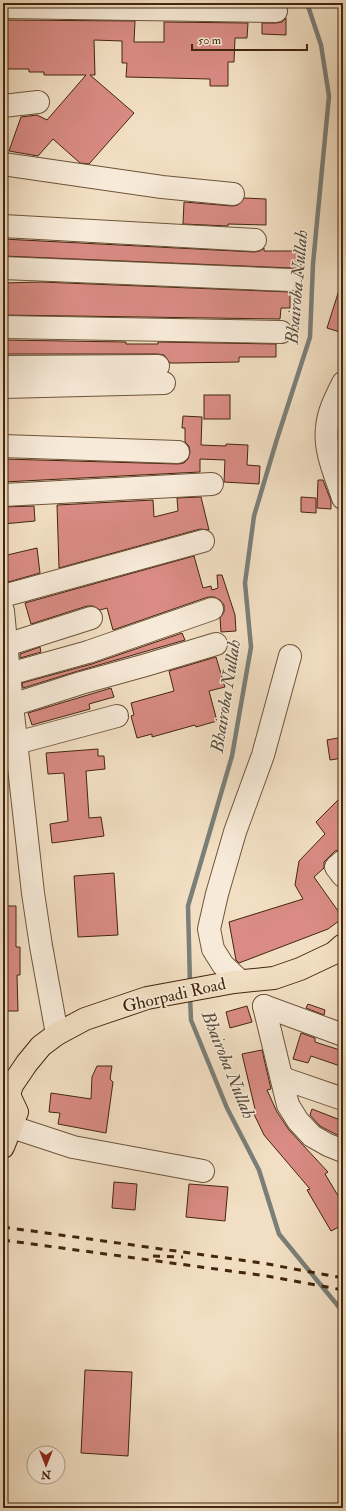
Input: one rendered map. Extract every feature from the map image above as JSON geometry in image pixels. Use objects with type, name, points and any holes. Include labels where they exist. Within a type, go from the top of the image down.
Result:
[{"type":"main road","name":"Ghorpadi Road","points":[[3,1147],[17,1112],[7,1091],[41,1046],[58,1034],[85,1019],[147,998],[237,981],[274,978],[300,969],[334,952],[343,945]]},
{"type":"street","points":[[3,7],[276,11]]},
{"type":"street","points":[[3,106],[38,102]]},
{"type":"street","points":[[3,164],[162,187],[233,194]]},
{"type":"street","points":[[3,226],[255,240]]},
{"type":"street","points":[[3,268],[290,280]]},
{"type":"street","points":[[3,327],[281,332]]},
{"type":"street","points":[[3,367],[161,374],[3,387]]},
{"type":"street","points":[[343,384],[335,398],[327,428],[328,453],[343,498]]},
{"type":"street","points":[[3,446],[178,452]]},
{"type":"street","points":[[3,495],[212,484]]},
{"type":"street","points":[[3,596],[203,541]]},
{"type":"street","points":[[9,674],[88,652],[212,609]]},
{"type":"street","points":[[3,611],[16,743],[40,946],[58,1034]]},
{"type":"street","points":[[6,645],[91,618]]},
{"type":"street","points":[[12,706],[81,683],[216,644]]},
{"type":"street","points":[[237,981],[223,965],[213,949],[209,929],[217,894],[235,832],[263,755],[290,656]]},
{"type":"street","points":[[16,743],[117,716]]},
{"type":"street","points":[[343,861],[336,867],[343,876]]},
{"type":"street","points":[[343,1035],[264,1006],[288,1105],[298,1121],[312,1136],[328,1146],[343,1151]]},
{"type":"street","points":[[282,1078],[343,1099]]},
{"type":"street","points":[[12,1127],[73,1147],[203,1171]]},
{"type":"building","points":[[286,18],[286,35],[262,34],[262,23],[282,22]]},
{"type":"building","points":[[3,20],[135,21],[134,42],[164,42],[164,22],[248,23],[247,38],[235,38],[234,62],[228,62],[228,86],[210,86],[210,79],[126,77],[127,63],[122,63],[122,41],[94,40],[95,75],[90,75],[134,113],[89,164],[80,163],[53,139],[38,156],[9,151],[21,117],[37,115],[47,120],[86,75],[44,75],[44,72],[29,72],[29,69],[3,69]]},
{"type":"building","points":[[244,198],[266,199],[266,225],[228,224],[228,226],[183,224],[184,202],[232,206],[238,205]]},
{"type":"building","points":[[3,239],[254,252],[260,251],[264,248],[264,251],[301,251],[301,274],[296,269],[291,268],[3,256]]},
{"type":"building","points":[[41,282],[290,292],[290,308],[281,308],[280,319],[3,315],[3,308],[5,309],[5,283]]},
{"type":"building","points":[[340,287],[343,287],[343,333],[327,328]]},
{"type":"building","points":[[3,340],[126,342],[126,344],[158,344],[158,342],[276,344],[276,357],[239,357],[239,362],[170,363],[164,355],[158,354],[3,354]]},
{"type":"building","points":[[204,395],[230,395],[230,419],[204,419]]},
{"type":"building","points":[[183,416],[202,417],[201,445],[248,445],[247,465],[260,466],[259,484],[224,482],[225,460],[200,459],[200,472],[3,482],[3,459],[184,463],[188,459],[190,452],[189,446],[185,442],[185,428],[182,428]]},
{"type":"building","points":[[318,480],[323,480],[331,501],[331,509],[317,508]]},
{"type":"building","points":[[201,497],[209,530],[200,529],[59,568],[57,505],[153,500],[154,517],[178,511],[177,498]]},
{"type":"building","points":[[301,497],[316,498],[316,513],[301,512]]},
{"type":"building","points":[[34,506],[35,521],[3,524],[3,507]]},
{"type":"building","points":[[37,548],[40,573],[8,582],[3,556]]},
{"type":"building","points":[[194,556],[203,588],[211,586],[212,590],[218,588],[217,575],[222,575],[235,615],[236,631],[221,632],[220,618],[224,612],[224,605],[220,600],[214,597],[208,597],[113,630],[107,608],[100,610],[93,606],[87,606],[31,624],[25,603]]},
{"type":"building","points":[[182,633],[185,640],[23,688],[22,683],[92,664]]},
{"type":"building","points":[[40,647],[41,652],[20,658],[20,654]]},
{"type":"building","points":[[216,657],[225,687],[209,691],[217,721],[196,727],[195,725],[152,737],[152,734],[137,738],[131,716],[134,715],[131,703],[174,691],[169,671]]},
{"type":"building","points":[[111,688],[114,697],[89,704],[90,709],[32,725],[28,713]]},
{"type":"building","points":[[343,737],[343,758],[330,760],[327,740]]},
{"type":"building","points":[[98,749],[98,756],[104,756],[105,769],[86,771],[89,818],[101,817],[104,836],[52,843],[50,824],[68,821],[64,773],[48,774],[46,753]]},
{"type":"building","points":[[343,795],[343,849],[335,851],[324,862],[324,868],[314,877],[343,918],[328,929],[239,963],[236,960],[229,922],[303,899],[295,885],[299,861],[325,834],[316,822]]},
{"type":"building","points":[[114,873],[118,935],[78,937],[74,876]]},
{"type":"building","points":[[3,906],[16,906],[16,947],[20,947],[20,975],[17,975],[18,1011],[3,1011],[3,973],[7,973],[6,948],[3,948]]},
{"type":"building","points":[[308,1004],[325,1010],[324,1015],[306,1008]]},
{"type":"building","points":[[247,1006],[252,1022],[230,1028],[226,1012]]},
{"type":"building","points":[[301,1033],[315,1038],[315,1042],[343,1051],[343,1067],[311,1056],[308,1063],[293,1059]]},
{"type":"building","points":[[262,1050],[271,1089],[267,1090],[277,1112],[289,1130],[328,1172],[325,1174],[343,1204],[343,1225],[331,1231],[307,1190],[310,1189],[264,1135],[252,1110],[255,1109],[242,1054]]},
{"type":"building","points":[[97,1066],[112,1066],[110,1079],[113,1082],[106,1133],[58,1124],[60,1113],[49,1112],[51,1093],[91,1099],[92,1077]]},
{"type":"building","points":[[312,1109],[343,1121],[343,1138],[320,1126],[310,1115]]},
{"type":"building","points":[[114,1182],[137,1184],[135,1210],[112,1208]]},
{"type":"building","points":[[189,1184],[228,1187],[225,1221],[186,1217]]},
{"type":"building","points":[[85,1370],[132,1372],[128,1456],[81,1453]]},
{"type":"waterway","name":"Bhairoba Nullah","points":[[190,984],[188,906],[232,756],[251,647],[245,583],[254,516],[310,337],[313,264],[329,96],[321,45],[307,3]]},
{"type":"waterway","name":"Bhairoba Nullah","points":[[190,996],[191,1020],[227,1108],[259,1170],[279,1234],[343,1312]]},
{"type":"railway","points":[[3,1227],[262,1263],[343,1278]]},
{"type":"railway","points":[[3,1240],[267,1276],[343,1290]]},
{"type":"railway","points":[[153,1256],[183,1257]]}]
